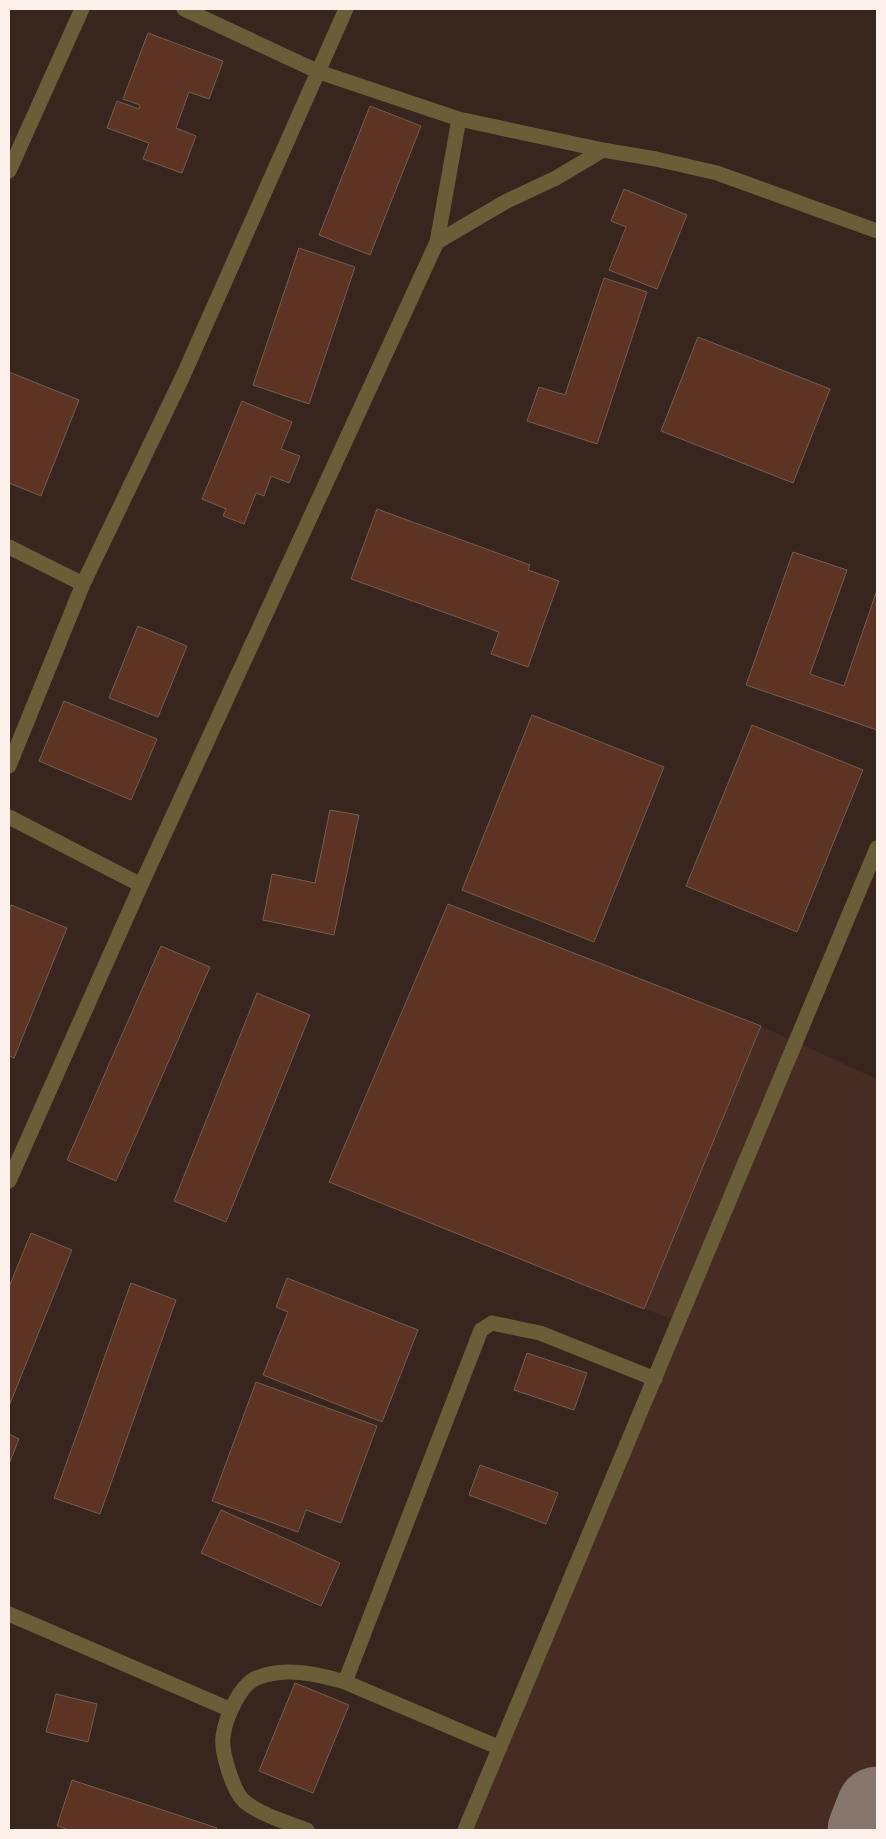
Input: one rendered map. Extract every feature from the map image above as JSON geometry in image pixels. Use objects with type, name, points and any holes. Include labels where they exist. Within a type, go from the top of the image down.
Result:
[{"type":"street","points":[[9,171],[82,9]]},
{"type":"street","points":[[184,9],[318,72],[459,119],[716,173],[877,231]]},
{"type":"street","points":[[9,766],[84,584],[183,376],[346,9]]},
{"type":"street","points":[[9,1181],[141,885],[437,242],[459,119]]},
{"type":"street","points":[[437,242],[505,202],[556,178],[603,150]]},
{"type":"street","points":[[9,547],[84,584]]},
{"type":"street","points":[[9,817],[141,885]]},
{"type":"street","points":[[465,1830],[877,848]]},
{"type":"street","points":[[345,1682],[481,1330],[492,1323],[540,1333],[655,1379]]},
{"type":"street","points":[[9,1614],[231,1710]]},
{"type":"street","points":[[307,1830],[268,1823],[244,1800],[227,1770],[222,1738],[231,1710],[241,1691],[257,1677],[288,1671],[321,1675],[345,1682],[500,1748]]},
{"type":"shaded area","points":[[761,1026],[877,1079],[877,1830],[462,1830],[678,1321],[644,1309]]},
{"type":"building","points":[[148,33],[223,61],[209,99],[189,92],[176,128],[196,136],[182,173],[143,159],[149,143],[107,128],[117,101],[139,109],[140,105],[123,99]]},
{"type":"building","points":[[370,106],[421,126],[370,255],[319,235]]},
{"type":"building","points":[[624,189],[687,215],[657,289],[609,270],[626,227],[611,221]]},
{"type":"building","points":[[299,248],[355,267],[309,404],[253,385]]},
{"type":"building","points":[[604,278],[647,292],[597,444],[527,421],[539,387],[565,395]]},
{"type":"building","points":[[698,337],[830,389],[793,483],[661,431]]},
{"type":"building","points":[[9,372],[79,400],[41,496],[9,483]]},
{"type":"building","points":[[242,401],[292,422],[281,449],[300,456],[289,483],[271,476],[264,496],[256,493],[244,524],[223,516],[226,509],[202,499]]},
{"type":"building","points":[[377,509],[530,565],[528,570],[559,581],[528,667],[491,654],[499,632],[351,579]]},
{"type":"building","points":[[793,552],[847,570],[810,674],[844,686],[877,590],[877,730],[746,685]]},
{"type":"building","points":[[138,626],[187,646],[158,717],[109,698]]},
{"type":"building","points":[[64,701],[157,739],[131,800],[39,761]]},
{"type":"building","points":[[532,715],[664,767],[594,942],[462,890]]},
{"type":"building","points":[[752,725],[863,770],[797,932],[686,886]]},
{"type":"building","points":[[330,810],[359,815],[334,935],[263,920],[272,874],[315,883]]},
{"type":"building","points":[[448,904],[761,1026],[644,1309],[329,1182]]},
{"type":"building","points":[[11,905],[67,928],[14,1058],[9,1056],[9,912]]},
{"type":"building","points":[[161,946],[210,967],[116,1181],[67,1160]]},
{"type":"building","points":[[257,993],[310,1015],[226,1222],[174,1201]]},
{"type":"building","points":[[31,1233],[72,1250],[9,1406],[9,1287]]},
{"type":"building","points":[[287,1278],[418,1330],[382,1422],[263,1375],[288,1312],[276,1307]]},
{"type":"building","points":[[131,1283],[176,1300],[100,1514],[54,1498]]},
{"type":"building","points":[[527,1353],[587,1373],[574,1410],[514,1390]]},
{"type":"building","points":[[256,1382],[377,1426],[341,1523],[306,1510],[298,1532],[212,1501]]},
{"type":"building","points":[[9,1434],[19,1439],[9,1464]]},
{"type":"building","points":[[480,1465],[558,1493],[546,1524],[469,1495]]},
{"type":"building","points":[[221,1510],[340,1563],[321,1606],[201,1553]]},
{"type":"building","points":[[295,1683],[349,1705],[313,1793],[259,1771]]},
{"type":"building","points":[[56,1694],[97,1704],[88,1742],[46,1732]]},
{"type":"building","points":[[72,1780],[217,1828],[216,1830],[70,1830],[57,1826]]},
{"type":"taxiway","points":[[868,1830],[877,1807]]}]
